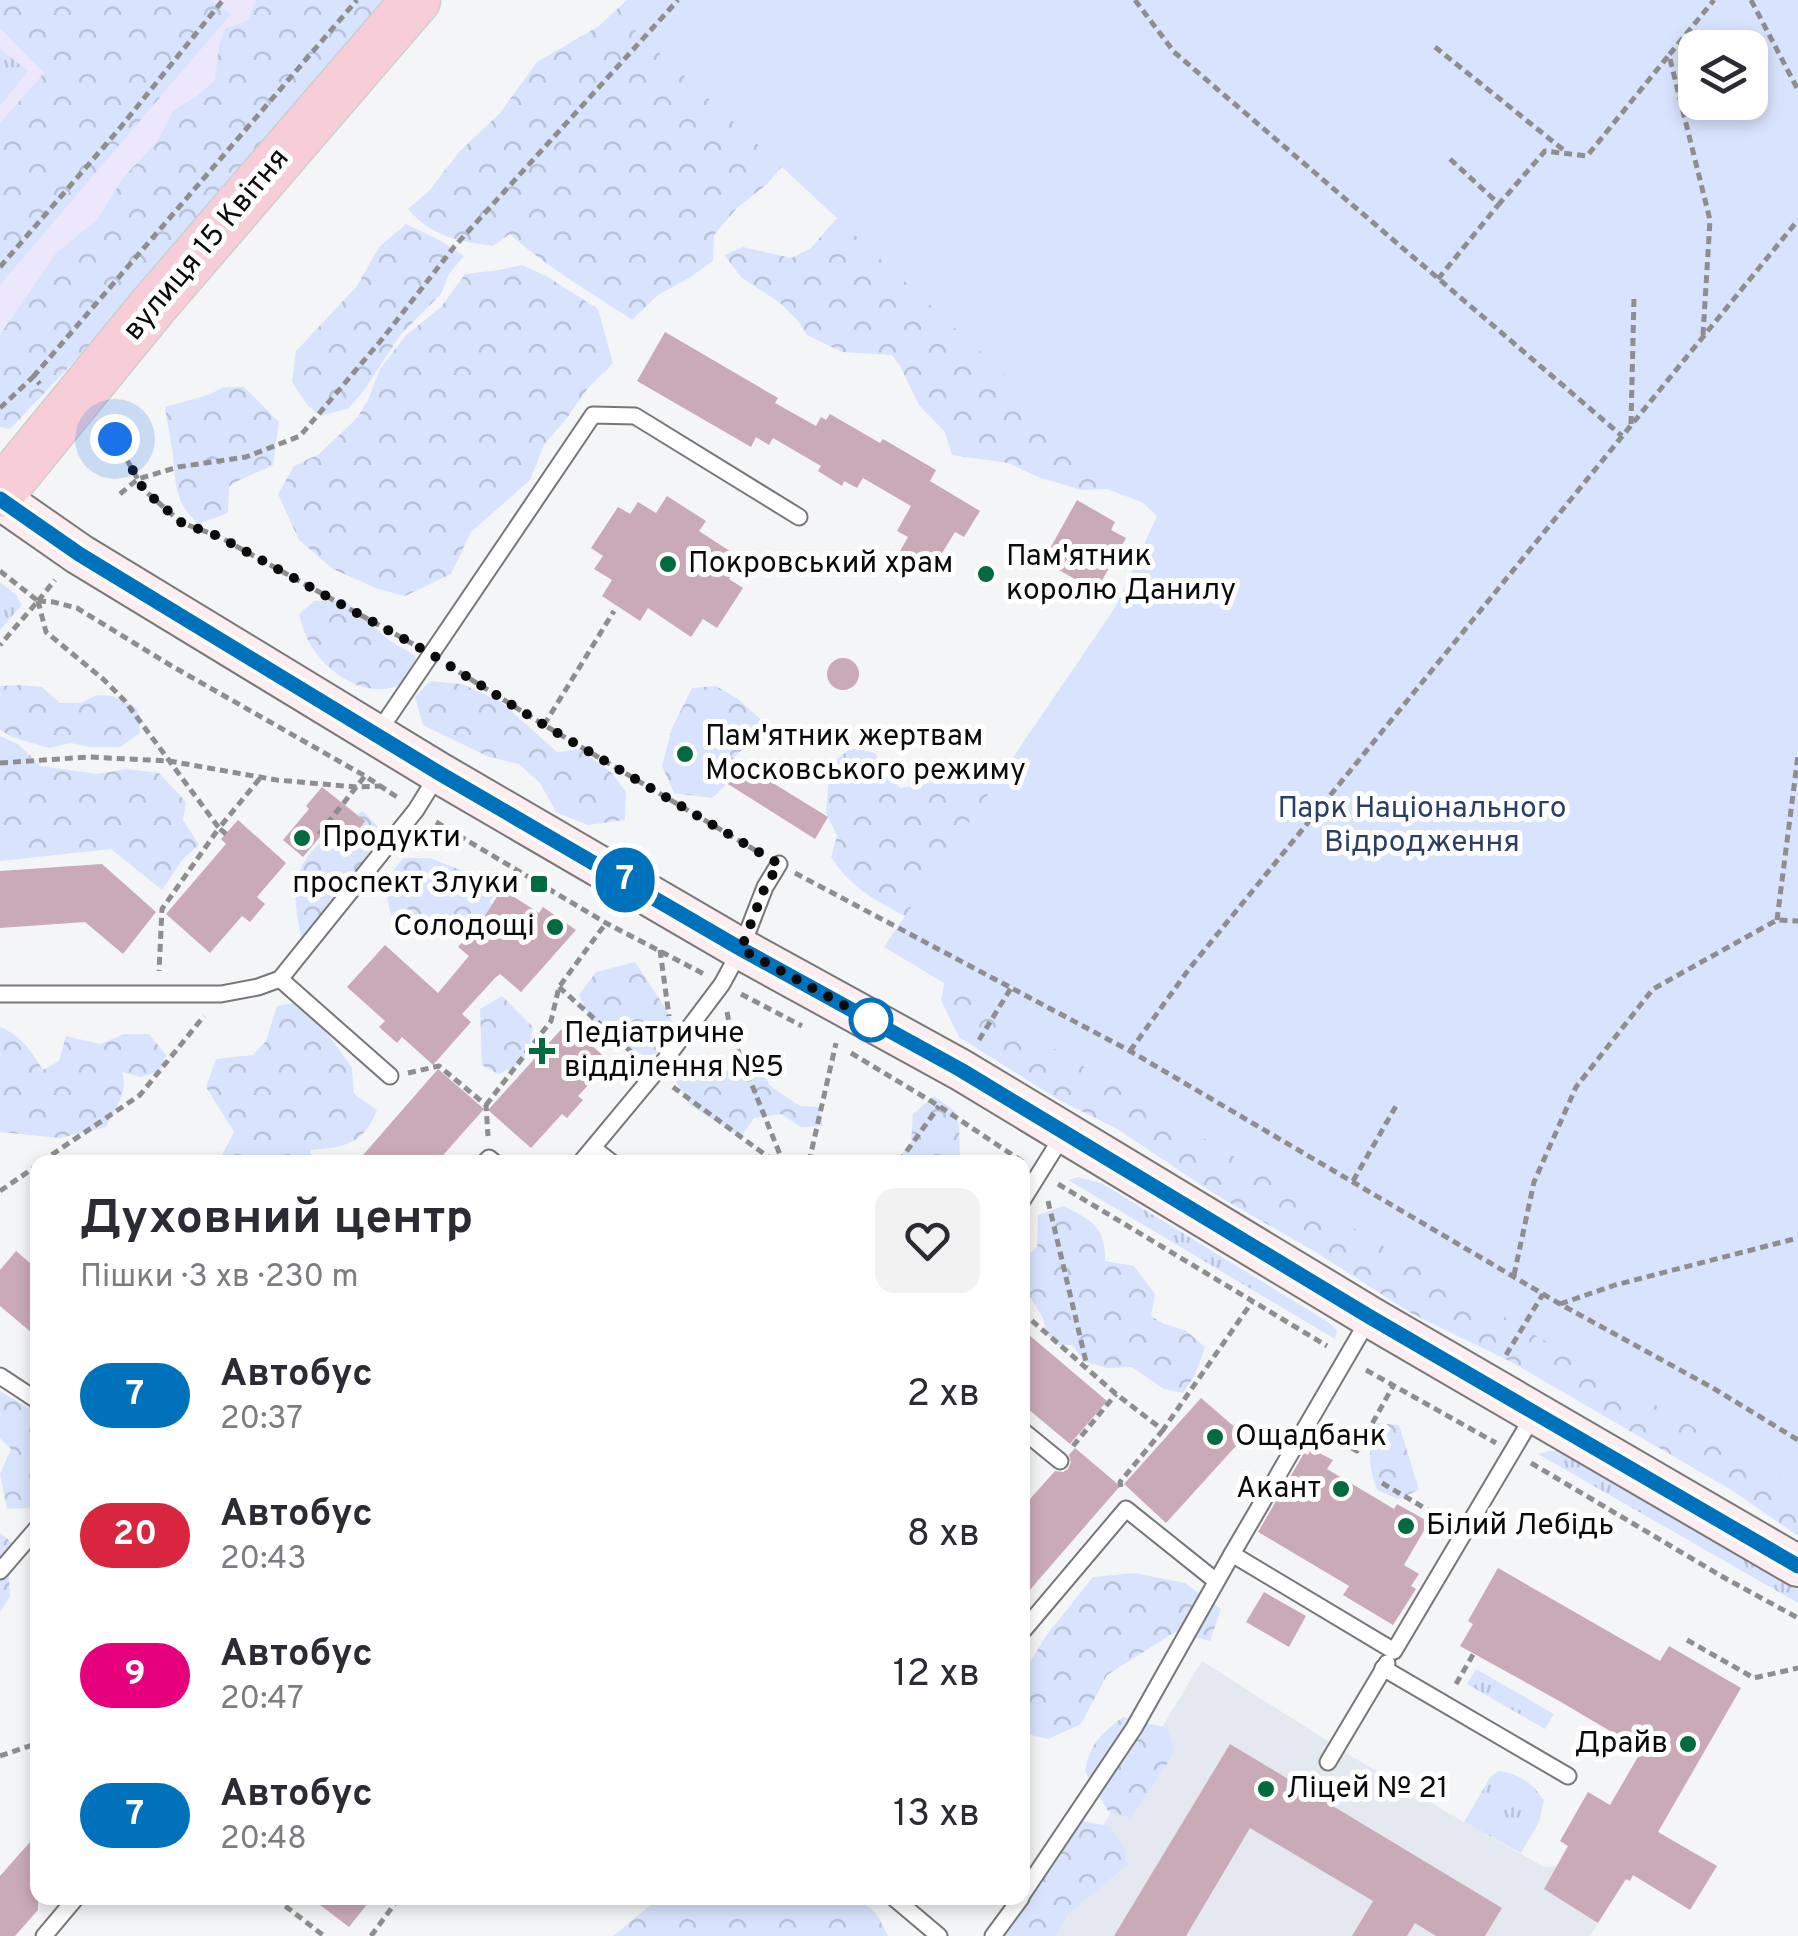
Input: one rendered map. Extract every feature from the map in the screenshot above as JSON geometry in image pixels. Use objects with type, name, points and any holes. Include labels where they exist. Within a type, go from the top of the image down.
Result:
[{"type":"highway","name":"вулиця 15 Квітня","points":[[0,496],[153,306],[416,0]]},
{"type":"main road","points":[[0,496],[79,554],[439,773],[741,949],[961,1070],[1370,1317],[1798,1566]]},
{"type":"lane","points":[[378,734],[593,415],[635,416],[799,518]]},
{"type":"lane","points":[[0,994],[221,994],[280,979],[416,810],[439,773]]},
{"type":"lane","points":[[587,1155],[656,1074],[722,984],[779,864]]},
{"type":"lane","points":[[280,979],[390,1076]]},
{"type":"lane","points":[[1030,1190],[1065,1132]]},
{"type":"lane","points":[[593,1148],[602,1155]]},
{"type":"lane","points":[[1030,1884],[1134,1728],[1370,1317]]},
{"type":"lane","points":[[0,1376],[30,1396]]},
{"type":"lane","points":[[1328,1762],[1536,1412]]},
{"type":"lane","points":[[1030,1437],[1060,1462]]},
{"type":"lane","points":[[1030,1623],[1126,1509],[1216,1580]]},
{"type":"lane","points":[[0,1571],[30,1536]]},
{"type":"lane","points":[[1232,1554],[1394,1651]]},
{"type":"lane","points":[[1383,1668],[1568,1776]]},
{"type":"lane","points":[[44,1936],[70,1905]]},
{"type":"lane","points":[[902,1905],[939,1936]]},
{"type":"lane","points":[[994,1936],[1016,1905]]},
{"type":"path","points":[[0,267],[120,128],[222,0]]},
{"type":"path","points":[[0,408],[33,377],[357,0]]},
{"type":"path","points":[[120,494],[138,479],[178,467],[246,457],[300,436],[454,246],[678,0]]},
{"type":"path","points":[[1136,0],[1174,52],[1622,436]]},
{"type":"path","points":[[1438,278],[1544,151],[1587,156],[1714,0]]},
{"type":"path","points":[[1751,0],[1798,90]]},
{"type":"path","points":[[1434,46],[1568,154]]},
{"type":"path","points":[[1669,56],[1710,220],[1703,338]]},
{"type":"path","points":[[1450,159],[1499,204]]},
{"type":"path","points":[[1130,1050],[1189,969],[1798,220]]},
{"type":"path","points":[[1632,425],[1634,296]]},
{"type":"path","points":[[33,377],[40,384]]},
{"type":"path","points":[[103,431],[115,439],[144,490],[182,523],[218,536],[431,654],[779,864],[1130,1050],[1797,1439]]},
{"type":"path","points":[[0,645],[64,568]]},
{"type":"path","points":[[0,571],[38,601],[77,608],[606,922],[804,1026]]},
{"type":"path","points":[[38,601],[46,632],[125,701],[226,834]]},
{"type":"path","points":[[544,725],[614,611]]},
{"type":"path","points":[[1777,920],[1798,755]]},
{"type":"path","points":[[0,763],[89,757],[169,760],[260,778],[381,786]]},
{"type":"path","points":[[320,834],[364,776]]},
{"type":"path","points":[[157,996],[162,910],[260,778]]},
{"type":"path","points":[[1514,1275],[1534,1182],[1576,1086],[1653,989],[1777,920],[1798,921]]},
{"type":"path","points":[[489,1155],[486,1105],[551,1021],[559,988],[606,922]]},
{"type":"path","points":[[660,950],[673,1051]]},
{"type":"path","points":[[722,984],[731,1033],[781,1155]]},
{"type":"path","points":[[559,988],[656,1074],[766,1155]]},
{"type":"path","points":[[975,1047],[1011,988]]},
{"type":"path","points":[[52,1155],[140,1095],[221,994]]},
{"type":"path","points":[[811,1155],[836,1044]]},
{"type":"path","points":[[851,1052],[1012,1155]]},
{"type":"path","points":[[390,1076],[439,1066],[486,1105]]},
{"type":"path","points":[[904,1155],[939,1106]]},
{"type":"path","points":[[1353,1180],[1396,1106]]},
{"type":"path","points":[[1030,1167],[1392,1386],[1798,1618]]},
{"type":"path","points":[[0,1191],[30,1170]]},
{"type":"path","points":[[1041,1174],[1088,1369]]},
{"type":"path","points":[[1560,1304],[1632,1280],[1798,1238]]},
{"type":"path","points":[[1506,1356],[1544,1293]]},
{"type":"path","points":[[1126,1509],[1120,1482],[1164,1430],[1252,1302]]},
{"type":"path","points":[[1030,1319],[1164,1430]]},
{"type":"path","points":[[1308,1423],[1357,1451],[1392,1386]]},
{"type":"path","points":[[1060,1462],[1116,1394]]},
{"type":"path","points":[[1382,1482],[1465,1532]]},
{"type":"path","points":[[1686,1640],[1754,1678],[1798,1668]]},
{"type":"path","points":[[1461,1675],[1474,1654]]},
{"type":"path","points":[[0,1756],[30,1746]]},
{"type":"path","points":[[284,1905],[324,1936]]},
{"type":"path","points":[[372,1936],[394,1905]]},
{"type":"shaded area","points":[[0,0],[333,0],[0,380]]},
{"type":"shaded area","name":"Ліцей № 21","points":[[1202,1661],[1464,1822],[1544,1867],[1557,1866],[1612,1900],[1590,1936],[1036,1936]]},
{"type":"green space","points":[[0,0],[211,0],[231,14],[0,285],[0,123],[44,73],[0,28]]},
{"type":"green space","points":[[256,0],[404,0],[318,90],[285,115],[258,154],[167,252],[128,305],[10,429],[0,427],[0,335],[56,253],[97,220],[123,178],[157,142],[173,111],[215,80],[225,29],[248,20]]},
{"type":"green space","points":[[627,0],[961,0],[737,208],[714,235],[713,261],[658,295],[632,320],[554,269],[510,234],[493,246],[457,239],[436,232],[408,209],[500,113],[537,62],[599,26]]},
{"type":"green space","name":"Парк Національного Відродження","points":[[641,0],[1798,0],[1798,1488],[1420,1268],[884,947],[1116,606],[1157,516],[624,20]]},
{"type":"green space","points":[[977,0],[1160,509],[1107,489],[1082,490],[1041,478],[1008,463],[952,455],[945,432],[919,405],[892,355],[842,352],[807,335],[779,302],[742,278],[724,255],[743,247],[791,258],[811,248],[836,219],[864,210]]},
{"type":"green space","points":[[0,49],[28,71],[0,106]]},
{"type":"green space","points":[[406,224],[464,256],[449,274],[441,294],[401,334],[349,408],[321,416],[308,406],[292,382],[296,351],[357,286],[379,247]]},
{"type":"green space","points":[[522,265],[598,309],[613,363],[588,388],[544,445],[530,480],[471,532],[451,574],[405,596],[333,569],[299,540],[278,494],[294,466],[319,454],[357,418],[380,369],[406,335],[441,307],[465,274]]},
{"type":"green space","points":[[224,387],[244,387],[279,422],[273,465],[233,483],[229,487],[228,513],[198,524],[178,493],[165,407]]},
{"type":"green space","points":[[0,582],[22,605],[0,630]]},
{"type":"green space","points":[[344,600],[389,640],[414,655],[420,669],[402,684],[374,689],[359,686],[333,671],[313,649],[299,614],[314,601]]},
{"type":"green space","points":[[430,681],[462,684],[501,702],[557,752],[580,749],[612,773],[626,792],[625,820],[588,825],[556,812],[540,783],[519,764],[489,757],[423,725],[415,697]]},
{"type":"green space","points":[[0,686],[42,687],[60,703],[81,703],[97,695],[113,696],[138,709],[140,733],[120,747],[71,743],[49,748],[12,737],[0,730]]},
{"type":"green space","points":[[716,686],[738,699],[767,725],[765,738],[726,764],[725,786],[712,798],[674,793],[662,766],[672,728],[692,688]]},
{"type":"green space","points":[[0,736],[18,744],[41,766],[97,774],[126,769],[159,773],[186,802],[183,820],[199,845],[183,859],[162,890],[111,849],[0,861]]},
{"type":"green space","points":[[851,748],[875,753],[900,788],[929,783],[940,765],[949,773],[983,783],[1002,764],[1020,768],[916,921],[858,887],[831,857],[837,836],[826,813],[830,765]]},
{"type":"green space","points":[[363,811],[378,827],[387,852],[303,944],[296,897],[303,865],[325,839]]},
{"type":"green space","points":[[403,858],[430,858],[501,886],[489,902],[542,938],[519,943],[482,915],[469,924],[391,915],[384,883]]},
{"type":"green space","points":[[950,957],[1798,1415],[1798,1536],[1733,1491],[1515,1364],[1411,1313],[1213,1193],[1119,1130],[1059,1100],[959,1037],[941,1000]]},
{"type":"green space","points":[[635,962],[679,1035],[669,1051],[645,1056],[625,1047],[593,1024],[579,995],[596,972]]},
{"type":"green space","points":[[502,996],[533,1027],[524,1057],[498,1074],[482,1065],[480,1009]]},
{"type":"green space","points":[[299,1002],[352,1068],[354,1094],[377,1110],[359,1137],[310,1150],[311,1155],[222,1155],[234,1132],[206,1087],[216,1059],[253,1055],[266,1041],[277,1006]]},
{"type":"green space","points":[[0,1027],[20,1039],[43,1070],[59,1061],[66,1036],[100,1044],[124,1034],[149,1034],[166,1055],[160,1071],[141,1077],[122,1072],[122,1093],[106,1127],[60,1138],[0,1132]]},
{"type":"green space","points":[[695,1057],[727,1071],[760,1060],[769,1085],[800,1106],[819,1107],[823,1126],[801,1127],[781,1114],[754,1118],[741,1137],[691,1106],[676,1082]]},
{"type":"green space","points":[[934,1096],[955,1111],[960,1155],[901,1155],[911,1143],[913,1114]]},
{"type":"green space","points":[[1078,1177],[1101,1183],[1328,1322],[1337,1330],[1335,1339],[1068,1180]]},
{"type":"green space","points":[[1063,1206],[1095,1226],[1103,1240],[1105,1261],[1134,1266],[1155,1294],[1151,1316],[1185,1330],[1205,1347],[1195,1375],[1183,1393],[1164,1389],[1132,1367],[1108,1368],[1085,1362],[1072,1345],[1056,1345],[1030,1297],[1030,1253],[1037,1247],[1038,1215]]},
{"type":"green space","points":[[0,1391],[30,1409],[28,1508],[7,1509],[0,1474],[11,1449],[0,1438]]},
{"type":"green space","points":[[1376,1423],[1399,1425],[1419,1490],[1398,1499],[1377,1490],[1370,1456]]},
{"type":"green space","points":[[1557,1451],[1798,1590],[1798,1603],[1538,1454]]},
{"type":"green space","points":[[0,1533],[14,1544],[10,1596],[0,1613]]},
{"type":"green space","points":[[1134,1573],[1185,1583],[1221,1609],[1210,1641],[1175,1632],[1107,1675],[1081,1724],[1048,1739],[1030,1735],[1030,1662],[1093,1577]]},
{"type":"green space","points":[[1476,1669],[1554,1714],[1545,1729],[1467,1684]]},
{"type":"green space","points":[[1123,1717],[1167,1728],[1174,1749],[1130,1818],[1108,1811],[1085,1771],[1098,1740]]},
{"type":"green space","points":[[1499,1771],[1525,1780],[1544,1800],[1539,1822],[1521,1853],[1464,1822],[1491,1776]]},
{"type":"green space","points":[[1077,1820],[1109,1826],[1124,1847],[1128,1864],[1067,1915],[1056,1936],[997,1936],[1018,1905],[1030,1905],[1030,1888]]},
{"type":"green space","points":[[651,1905],[864,1905],[880,1920],[888,1936],[613,1936]]},
{"type":"building","points":[[665,332],[778,398],[775,403],[816,426],[821,417],[826,420],[830,414],[936,470],[930,481],[980,511],[964,537],[955,532],[939,558],[931,553],[919,573],[896,558],[908,537],[897,531],[911,506],[863,478],[857,488],[844,481],[842,486],[818,471],[821,466],[773,438],[769,445],[756,437],[751,447],[637,381]]},
{"type":"building","name":"Покровський храм","points":[[667,496],[706,521],[699,531],[742,559],[729,579],[743,588],[717,628],[703,619],[691,637],[648,608],[640,621],[602,596],[612,580],[594,569],[603,556],[591,548],[618,507],[630,514],[638,502],[656,513]]},
{"type":"building","points":[[1077,500],[1115,522],[1111,530],[1126,538],[1096,591],[1043,561]]},
{"type":"building","points":[[843,658],[854,663],[859,674],[854,685],[843,690],[832,685],[827,674],[832,663]]},
{"type":"building","points":[[726,754],[828,817],[815,839],[712,774]]},
{"type":"building","points":[[322,787],[365,821],[351,841],[330,825],[303,857],[283,840]]},
{"type":"building","points":[[238,820],[286,863],[257,897],[265,904],[250,922],[242,916],[210,953],[166,914],[226,844],[221,839]]},
{"type":"building","points":[[102,864],[156,912],[123,954],[85,922],[0,928],[0,871]]},
{"type":"building","points":[[502,889],[539,913],[543,907],[576,930],[521,992],[500,974],[495,978],[462,1014],[471,1022],[433,1065],[402,1037],[397,1043],[379,1027],[385,1021],[347,987],[385,945],[438,993],[469,956],[458,947]]},
{"type":"building","points":[[567,1023],[610,1062],[578,1096],[583,1100],[567,1118],[562,1114],[531,1148],[488,1110]]},
{"type":"building","points":[[438,1069],[484,1109],[443,1155],[363,1155]]},
{"type":"building","points":[[16,1251],[30,1263],[30,1331],[0,1306],[0,1270]]},
{"type":"building","points":[[1030,1336],[1107,1401],[1070,1444],[1030,1411]]},
{"type":"building","points":[[1201,1398],[1245,1436],[1166,1523],[1124,1484]]},
{"type":"building","points":[[1075,1448],[1120,1486],[1030,1590],[1030,1499],[1055,1471],[1068,1469],[1069,1455]]},
{"type":"building","points":[[1311,1449],[1333,1460],[1327,1469],[1394,1509],[1397,1504],[1429,1522],[1404,1565],[1419,1574],[1411,1586],[1416,1589],[1393,1625],[1343,1595],[1349,1586],[1258,1532],[1304,1453],[1308,1455]]},
{"type":"building","points":[[1498,1568],[1660,1661],[1669,1646],[1741,1688],[1658,1832],[1717,1866],[1690,1910],[1633,1875],[1630,1881],[1626,1879],[1598,1923],[1544,1889],[1568,1846],[1560,1841],[1588,1792],[1610,1805],[1642,1750],[1460,1646],[1473,1624],[1468,1621]]},
{"type":"building","points":[[1264,1592],[1306,1616],[1289,1647],[1246,1622]]},
{"type":"building","points":[[1230,1744],[1502,1908],[1485,1936],[1436,1936],[1415,1923],[1407,1936],[1352,1936],[1373,1901],[1250,1828],[1186,1936],[1114,1936]]},
{"type":"building","points":[[30,1842],[30,1905],[38,1905],[38,1910],[15,1936],[0,1936],[0,1876]]},
{"type":"building","points":[[320,1905],[366,1905],[349,1927]]},
{"type":"bus line","name":"7","points":[[0,499],[79,554],[439,773],[741,949],[961,1070],[1370,1317],[1798,1566]]},
{"type":"place","name":"Покровський храм","points":[[668,564]]},
{"type":"place","name":"Пам'ятник королю Данилу","points":[[986,574]]},
{"type":"place","name":"Пам'ятник жертвам Московського режиму","points":[[685,754]]},
{"type":"place","name":"Продукти","points":[[302,838]]},
{"type":"place","name":"проспект Злуки","points":[[539,884]]},
{"type":"place","name":"Солодощі","points":[[555,927]]},
{"type":"place","name":"Педіатричне відділення №5","points":[[542,1051]]},
{"type":"place","name":"Ощадбанк","points":[[1215,1437]]},
{"type":"place","name":"Акант","points":[[1341,1489]]},
{"type":"place","name":"Білий Лебідь","points":[[1406,1526]]},
{"type":"place","name":"Драйв","points":[[1688,1744]]},
{"type":"place","name":"Ліцей № 21","points":[[1266,1789]]},
{"type":"route","points":[[115,439],[144,490],[182,523],[218,536],[431,654],[779,864],[765,887],[741,949],[871,1020]]}]
